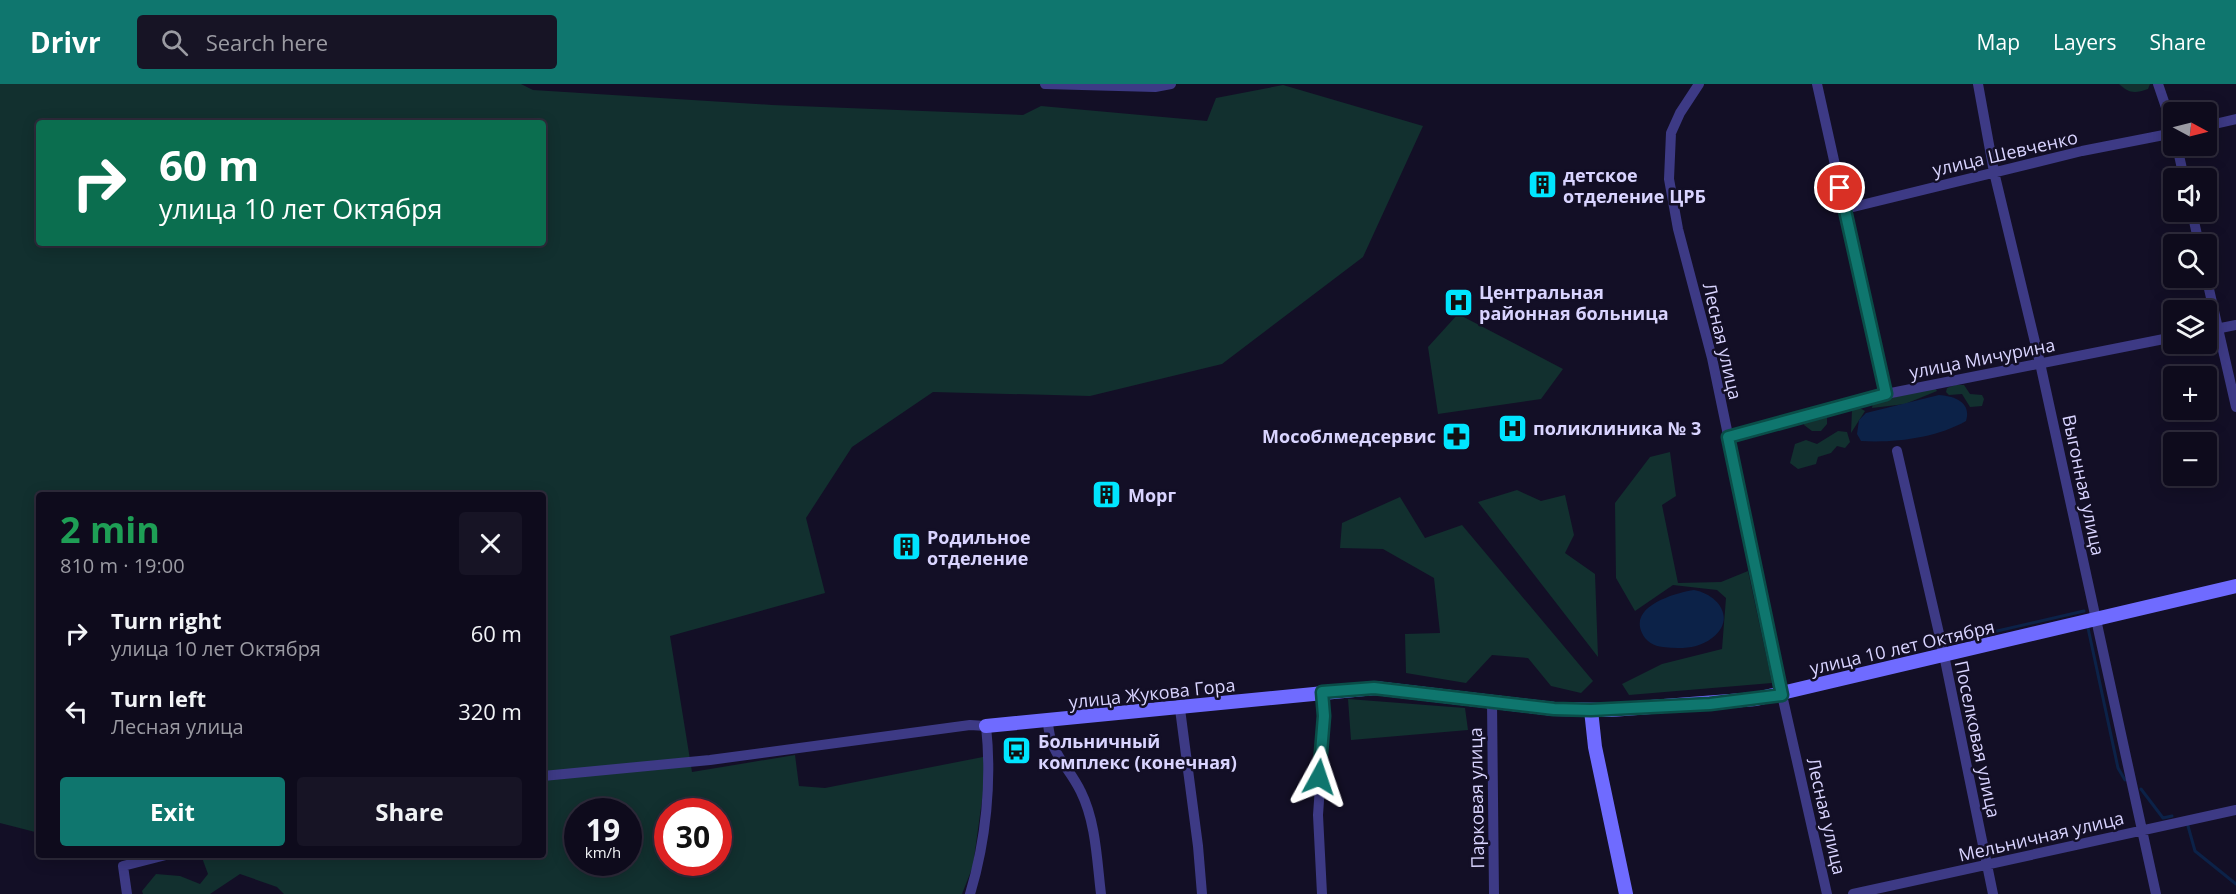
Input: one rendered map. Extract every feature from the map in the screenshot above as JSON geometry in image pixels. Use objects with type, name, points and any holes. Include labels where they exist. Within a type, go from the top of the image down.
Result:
[{"type":"street","points":[[1045,84],[1155,87],[1171,84]]},
{"type":"street","name":"Лесная улица","points":[[1699,84],[1680,113],[1671,133],[1669,179],[1678,229],[1712,358],[1782,695],[1827,894]]},
{"type":"street","points":[[1817,84],[1886,394]]},
{"type":"street","name":"Выгонная улица","points":[[1978,84],[1994,172],[2040,363],[2156,894]]},
{"type":"street","points":[[2159,85],[2164,102]]},
{"type":"street","points":[[2217,123],[2236,119]]},
{"type":"street","name":"улица Шевченко","points":[[1845,209],[1994,172],[2163,134]]},
{"type":"street","points":[[2209,288],[2236,407]]},
{"type":"street","points":[[2218,328],[2236,325]]},
{"type":"street","name":"улица Мичурина","points":[[1728,437],[1886,394],[2163,339]]},
{"type":"street","name":"Поселковая улица","points":[[1897,451],[1944,655],[1994,894]]},
{"type":"street","name":"улица 10 лет Октября","points":[[1322,692],[1374,688],[1492,702],[1591,710],[1710,704],[1782,695],[2236,586]]},
{"type":"street","points":[[1322,692],[1324,716],[1318,793],[1322,894]]},
{"type":"street","name":"улица Жукова Гора","points":[[986,726],[1180,709],[1322,692]]},
{"type":"street","name":"Парковая улица","points":[[1492,702],[1494,894]]},
{"type":"street","points":[[1180,709],[1202,894]]},
{"type":"street","points":[[1591,710],[1594,747],[1626,894]]},
{"type":"street","points":[[1048,721],[1053,746],[1059,761],[1081,791],[1088,809],[1101,894]]},
{"type":"street","points":[[546,776],[710,760],[970,724],[986,726],[988,781],[979,864],[970,894]]},
{"type":"street","name":"Мельничная улица","points":[[1853,894],[2236,810]]},
{"type":"street","points":[[127,894],[123,866],[154,858]]},
{"type":"green space","points":[[0,84],[521,84],[533,90],[772,105],[1023,115],[1041,106],[1207,121],[1216,98],[1283,85],[1423,126],[1363,257],[1222,364],[1090,396],[933,392],[852,447],[806,518],[825,593],[670,636],[692,772],[795,755],[799,786],[825,788],[988,756],[973,866],[962,894],[284,894],[277,887],[240,874],[210,894],[143,894],[142,891],[156,874],[180,876],[200,884],[208,874],[202,858],[546,858],[546,492],[36,492],[36,832],[0,823]]},
{"type":"green space","points":[[2119,84],[2150,84],[2148,89],[2135,92]]},
{"type":"green space","points":[[1458,314],[1563,369],[1541,399],[1438,414],[1428,347]]},
{"type":"green space","points":[[1964,385],[1970,394],[1982,395],[1984,399],[1982,406],[1970,407],[1962,394],[1949,395],[1946,392],[1947,388]]},
{"type":"green space","points":[[1935,388],[1937,391],[1905,404],[1872,408],[1873,403]]},
{"type":"green space","points":[[1858,407],[1865,411],[1851,433],[1852,410]]},
{"type":"green space","points":[[1827,414],[1827,424],[1821,431],[1812,431],[1804,425],[1805,418]]},
{"type":"green space","points":[[1838,431],[1847,432],[1850,442],[1845,448],[1837,446],[1831,453],[1818,457],[1816,464],[1798,469],[1790,463],[1795,444],[1806,440],[1817,444]]},
{"type":"green space","points":[[1670,452],[1676,496],[1662,505],[1678,583],[1721,582],[1748,571],[1772,683],[1629,695],[1622,684],[1662,664],[1722,649],[1726,598],[1717,590],[1673,585],[1635,611],[1616,578],[1615,503],[1650,457]]},
{"type":"green space","points":[[1517,490],[1541,501],[1565,495],[1574,535],[1565,553],[1595,574],[1598,657],[1478,502]]},
{"type":"green space","points":[[1400,497],[1425,538],[1462,525],[1593,681],[1581,693],[1551,686],[1528,658],[1492,655],[1466,683],[1406,673],[1405,634],[1440,633],[1434,578],[1383,549],[1340,548],[1342,523]]},
{"type":"green space","points":[[1348,699],[1465,708],[1468,730],[1351,740]]},
{"type":"water","points":[[1939,395],[1960,401],[1966,409],[1966,421],[1942,432],[1901,440],[1861,441],[1857,434],[1859,420],[1866,413]]},
{"type":"water","points":[[1694,590],[1711,597],[1722,609],[1723,624],[1719,631],[1707,642],[1689,647],[1663,647],[1653,645],[1648,641],[1642,633],[1640,624],[1642,615],[1648,608],[1676,594]]},
{"type":"waterway","points":[[1945,643],[2084,611]]},
{"type":"waterway","points":[[2088,628],[2118,768],[2125,780]]},
{"type":"waterway","points":[[2141,789],[2163,818],[2172,816]]},
{"type":"waterway","points":[[2188,826],[2195,851],[2236,884]]},
{"type":"place","name":"детское отделение ЦРБ","points":[[1542,185]]},
{"type":"place","name":"Центральная районная больница","points":[[1458,302]]},
{"type":"place","name":"поликлиника № 3","points":[[1512,428]]},
{"type":"place","name":"Мособлмедсервис","points":[[1457,436]]},
{"type":"place","name":"Морг","points":[[1107,495]]},
{"type":"place","name":"Родильное отделение","points":[[906,547]]},
{"type":"place","name":"Больничный комплекс (конечная)","points":[[1017,751]]},
{"type":"route","points":[[1319,777],[1324,716],[1322,692],[1374,688],[1554,709],[1591,710],[1710,704],[1782,695],[1728,437],[1886,394],[1840,188]]}]
